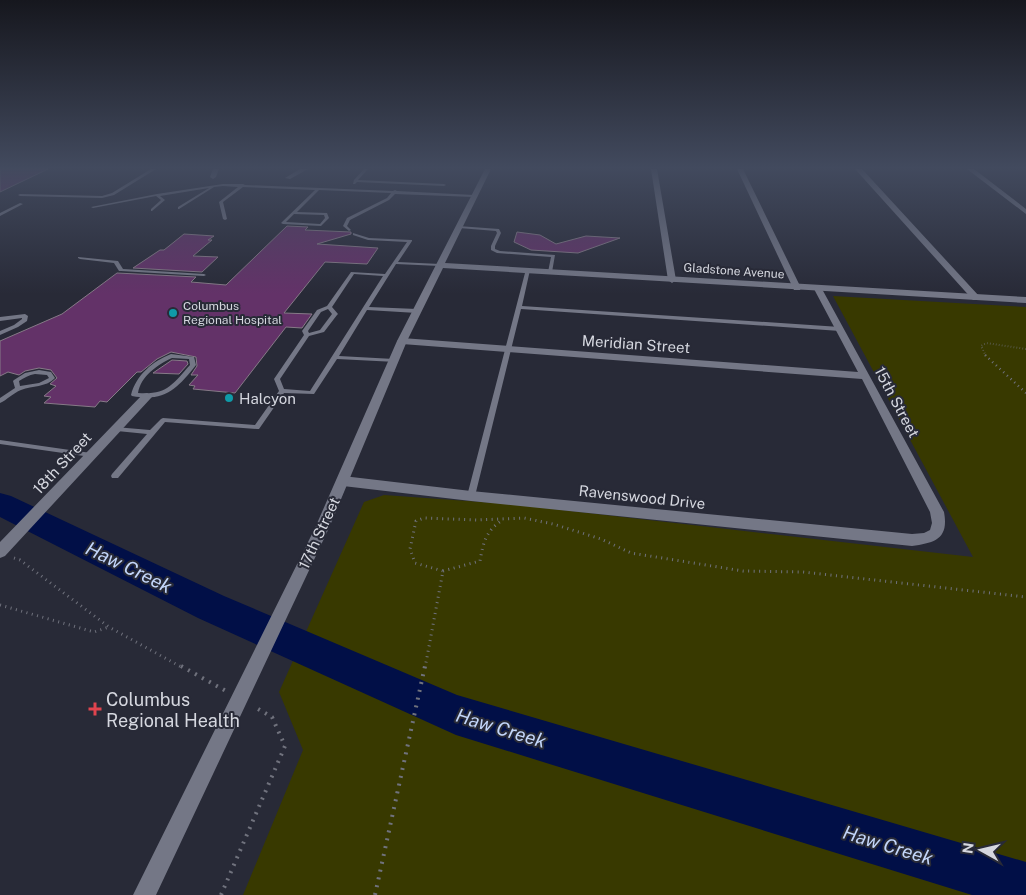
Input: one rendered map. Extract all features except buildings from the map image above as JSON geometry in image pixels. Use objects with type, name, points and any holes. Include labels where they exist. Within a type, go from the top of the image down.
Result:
[{"type":"street","name":"17th Street","points":[[144,895],[322,528],[402,341],[467,211]]},
{"type":"street","points":[[661,211],[672,280]]},
{"type":"street","points":[[760,211],[797,288]]},
{"type":"street","points":[[896,211],[976,298]]},
{"type":"street","name":"Gladstone Avenue","points":[[440,265],[797,288],[1026,300]]},
{"type":"street","name":"15th Street","points":[[818,289],[937,512],[939,523],[936,533]]},
{"type":"street","name":"Meridian Street","points":[[402,341],[866,376]]},
{"type":"street","name":"18th Street","points":[[3,554],[91,455],[147,396]]},
{"type":"street","name":"Ravenswood Drive","points":[[343,481],[471,496],[912,540],[927,538],[936,533]]},
{"type":"lane","points":[[223,211],[225,219]]},
{"type":"lane","points":[[349,230],[346,226],[348,220],[366,211]]},
{"type":"lane","points":[[294,212],[326,214],[327,218],[320,225],[283,223],[294,212]]},
{"type":"lane","points":[[459,227],[498,230],[499,233],[493,246],[494,250],[499,252],[553,256],[550,272]]},
{"type":"lane","points":[[282,391],[312,393],[386,275],[410,241],[368,240],[354,234]]},
{"type":"lane","points":[[80,258],[116,262],[121,270],[204,275]]},
{"type":"lane","points":[[394,263],[440,265]]},
{"type":"lane","points":[[471,496],[528,270]]},
{"type":"lane","points":[[308,335],[305,331],[319,310],[329,307],[353,273],[386,275]]},
{"type":"lane","points":[[282,391],[277,379],[308,335],[322,331],[334,314],[329,307]]},
{"type":"lane","points":[[520,307],[840,329]]},
{"type":"lane","points":[[365,308],[417,311]]},
{"type":"lane","points":[[0,319],[25,316],[25,320],[0,333]]},
{"type":"lane","points":[[171,356],[192,358],[193,365],[172,388],[157,396],[147,396],[134,395],[135,386],[157,362],[171,356]]},
{"type":"lane","points":[[335,357],[394,361]]},
{"type":"lane","points":[[0,401],[20,388],[36,387],[52,378],[49,373],[24,374],[16,381],[16,387],[20,388]]},
{"type":"lane","points":[[115,476],[163,420],[258,427],[282,391]]},
{"type":"lane","points":[[117,429],[152,432]]},
{"type":"lane","points":[[0,442],[22,447],[91,455]]},
{"type":"path","points":[[1026,349],[986,343],[981,346],[983,354],[1026,393]]},
{"type":"path","points":[[504,519],[492,526],[485,535],[480,560],[443,571],[415,563],[410,549],[416,521],[424,518],[524,518],[553,524],[601,539],[631,553],[744,571],[803,572],[1026,597]]},
{"type":"path","points":[[3,554],[20,560],[109,627],[229,693]]},
{"type":"path","points":[[375,895],[434,626],[443,571]]},
{"type":"path","points":[[0,605],[94,632],[109,627]]},
{"type":"path","points":[[220,895],[285,746],[272,717],[246,703]]},
{"type":"shaded area","points":[[833,296],[1026,307],[1026,895],[243,895],[303,750],[279,692],[364,502],[384,495],[509,504],[973,557]]},
{"type":"waterway","name":"Haw Creek","points":[[0,504],[211,607],[456,715],[1026,887]]},
{"type":"place","name":"Columbus Regional Hospital","points":[[173,313]]},
{"type":"place","name":"Halcyon","points":[[229,398]]},
{"type":"place","name":"Columbus Regional Health","points":[[95,709]]}]
